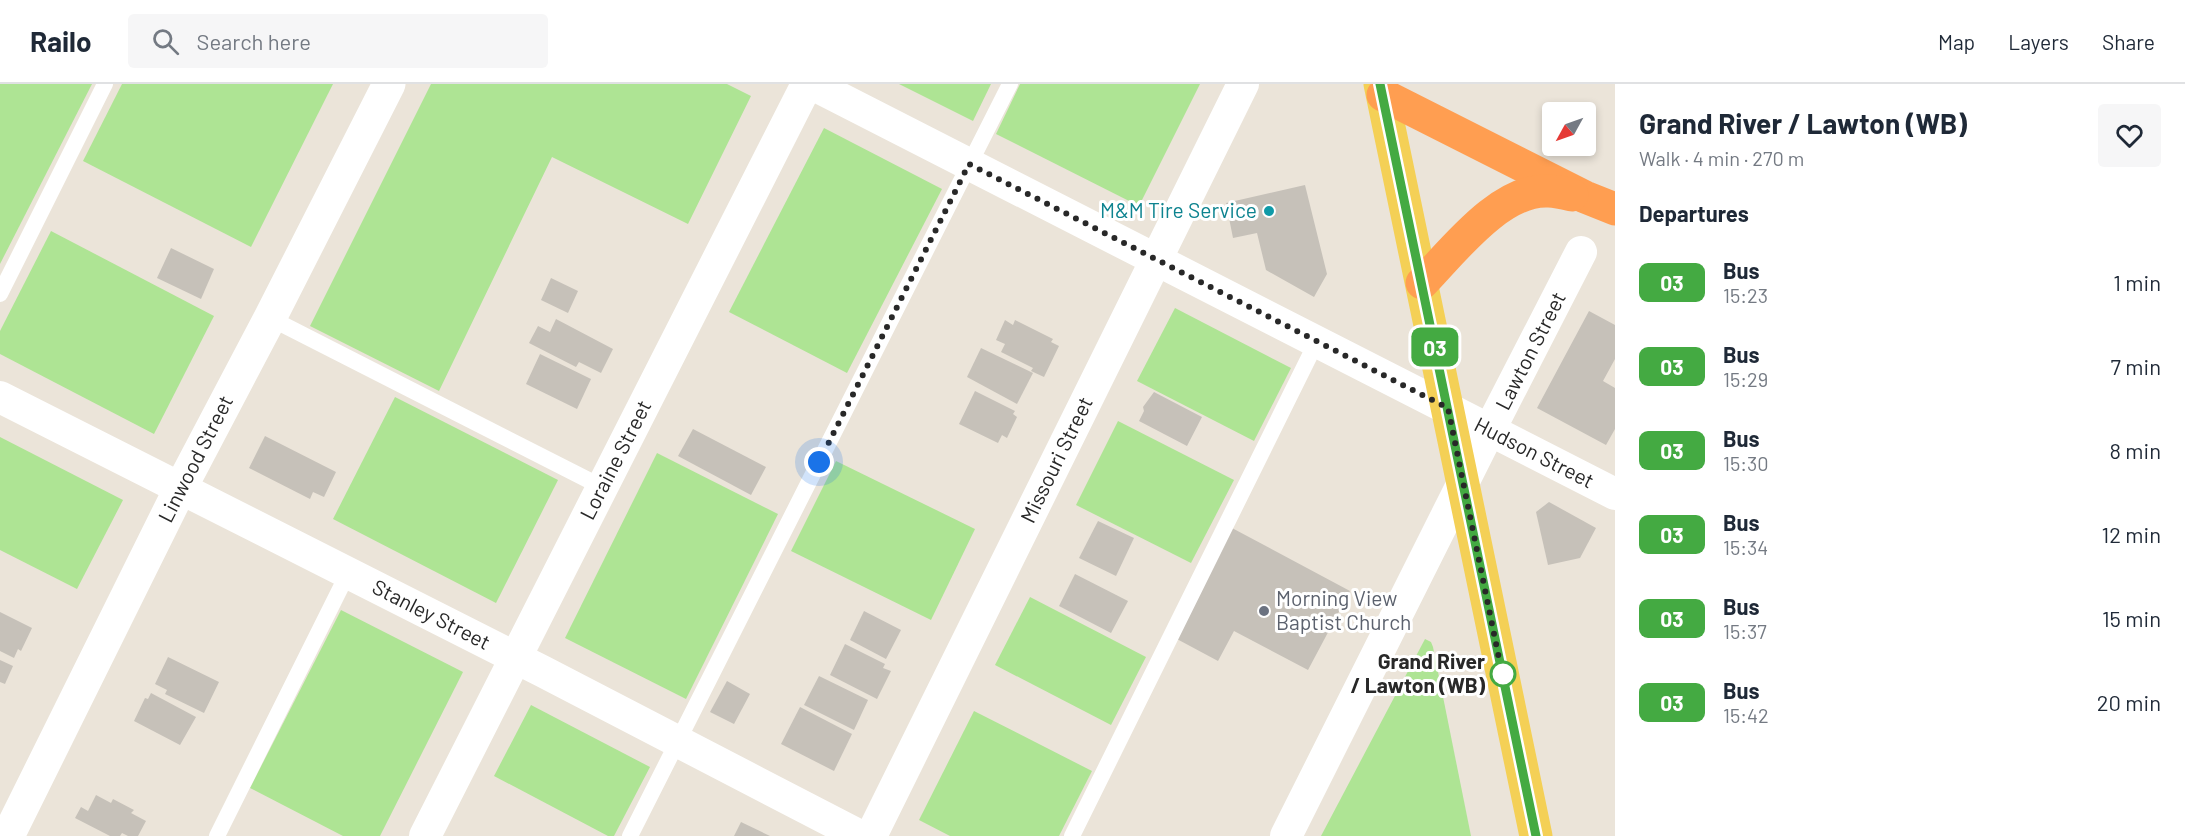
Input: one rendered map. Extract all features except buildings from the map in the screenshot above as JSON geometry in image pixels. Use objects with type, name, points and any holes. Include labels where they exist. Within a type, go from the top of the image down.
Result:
[{"type":"highway","points":[[1374,88],[1585,197],[1615,209]]},
{"type":"highway","points":[[1422,282],[1488,216],[1507,201],[1547,190],[1585,197]]},
{"type":"main road","points":[[1374,88],[1422,282],[1536,836]]},
{"type":"street","name":"Linwood Street","points":[[8,836],[180,489],[389,84]]},
{"type":"street","name":"Hudson Street","points":[[809,84],[1615,494]]},
{"type":"street","name":"Loraine Street","points":[[425,836],[514,657],[809,84]]},
{"type":"street","name":"Missouri Street","points":[[871,836],[1243,84]]},
{"type":"street","name":"Lawton Street","points":[[1286,836],[1489,430],[1581,252]]},
{"type":"street","name":"Stanley Street","points":[[0,397],[514,657],[860,836]]},
{"type":"lane","points":[[0,294],[105,84]]},
{"type":"lane","points":[[630,836],[1010,84]]},
{"type":"lane","points":[[270,318],[602,487]]},
{"type":"lane","points":[[1072,836],[1317,341]]},
{"type":"lane","points":[[217,836],[348,573]]},
{"type":"green space","points":[[0,84],[92,84],[0,264]]},
{"type":"green space","points":[[122,84],[333,84],[251,247],[83,161]]},
{"type":"green space","points":[[431,84],[727,84],[751,96],[688,224],[552,157],[439,391],[310,326]]},
{"type":"green space","points":[[899,84],[991,84],[973,121]]},
{"type":"green space","points":[[1020,84],[1200,84],[1139,206],[996,134]]},
{"type":"green space","points":[[824,128],[942,189],[847,373],[729,312]]},
{"type":"green space","points":[[51,231],[214,316],[154,434],[0,354],[0,331]]},
{"type":"green space","points":[[1175,308],[1291,368],[1254,441],[1137,381]]},
{"type":"green space","points":[[395,397],[558,480],[496,603],[333,519]]},
{"type":"green space","points":[[1118,421],[1234,480],[1191,563],[1076,505]]},
{"type":"green space","points":[[0,437],[123,500],[77,589],[0,550]]},
{"type":"green space","points":[[657,453],[778,514],[686,699],[565,638]]},
{"type":"green space","points":[[836,461],[975,529],[931,620],[791,551]]},
{"type":"green space","points":[[1030,597],[1146,657],[1111,725],[995,665]]},
{"type":"green space","points":[[341,610],[463,672],[380,836],[343,836],[250,788]]},
{"type":"green space","points":[[1425,639],[1431,642],[1433,647],[1471,836],[1321,836]]},
{"type":"green space","points":[[531,705],[650,767],[614,836],[608,836],[494,776]]},
{"type":"green space","points":[[974,711],[1092,771],[1059,836],[950,836],[919,820]]},
{"type":"bus line","name":"03","points":[[1380,84],[1536,836]]},
{"type":"place","name":"M&M Tire Service","points":[[1269,211]]},
{"type":"place","name":"Morning View Baptist Church","points":[[1264,611]]},
{"type":"place","name":"Grand River / Lawton (WB)","points":[[1503,674]]},
{"type":"route","points":[[819,462],[969,164],[1448,408],[1504,683],[1503,674]]}]
